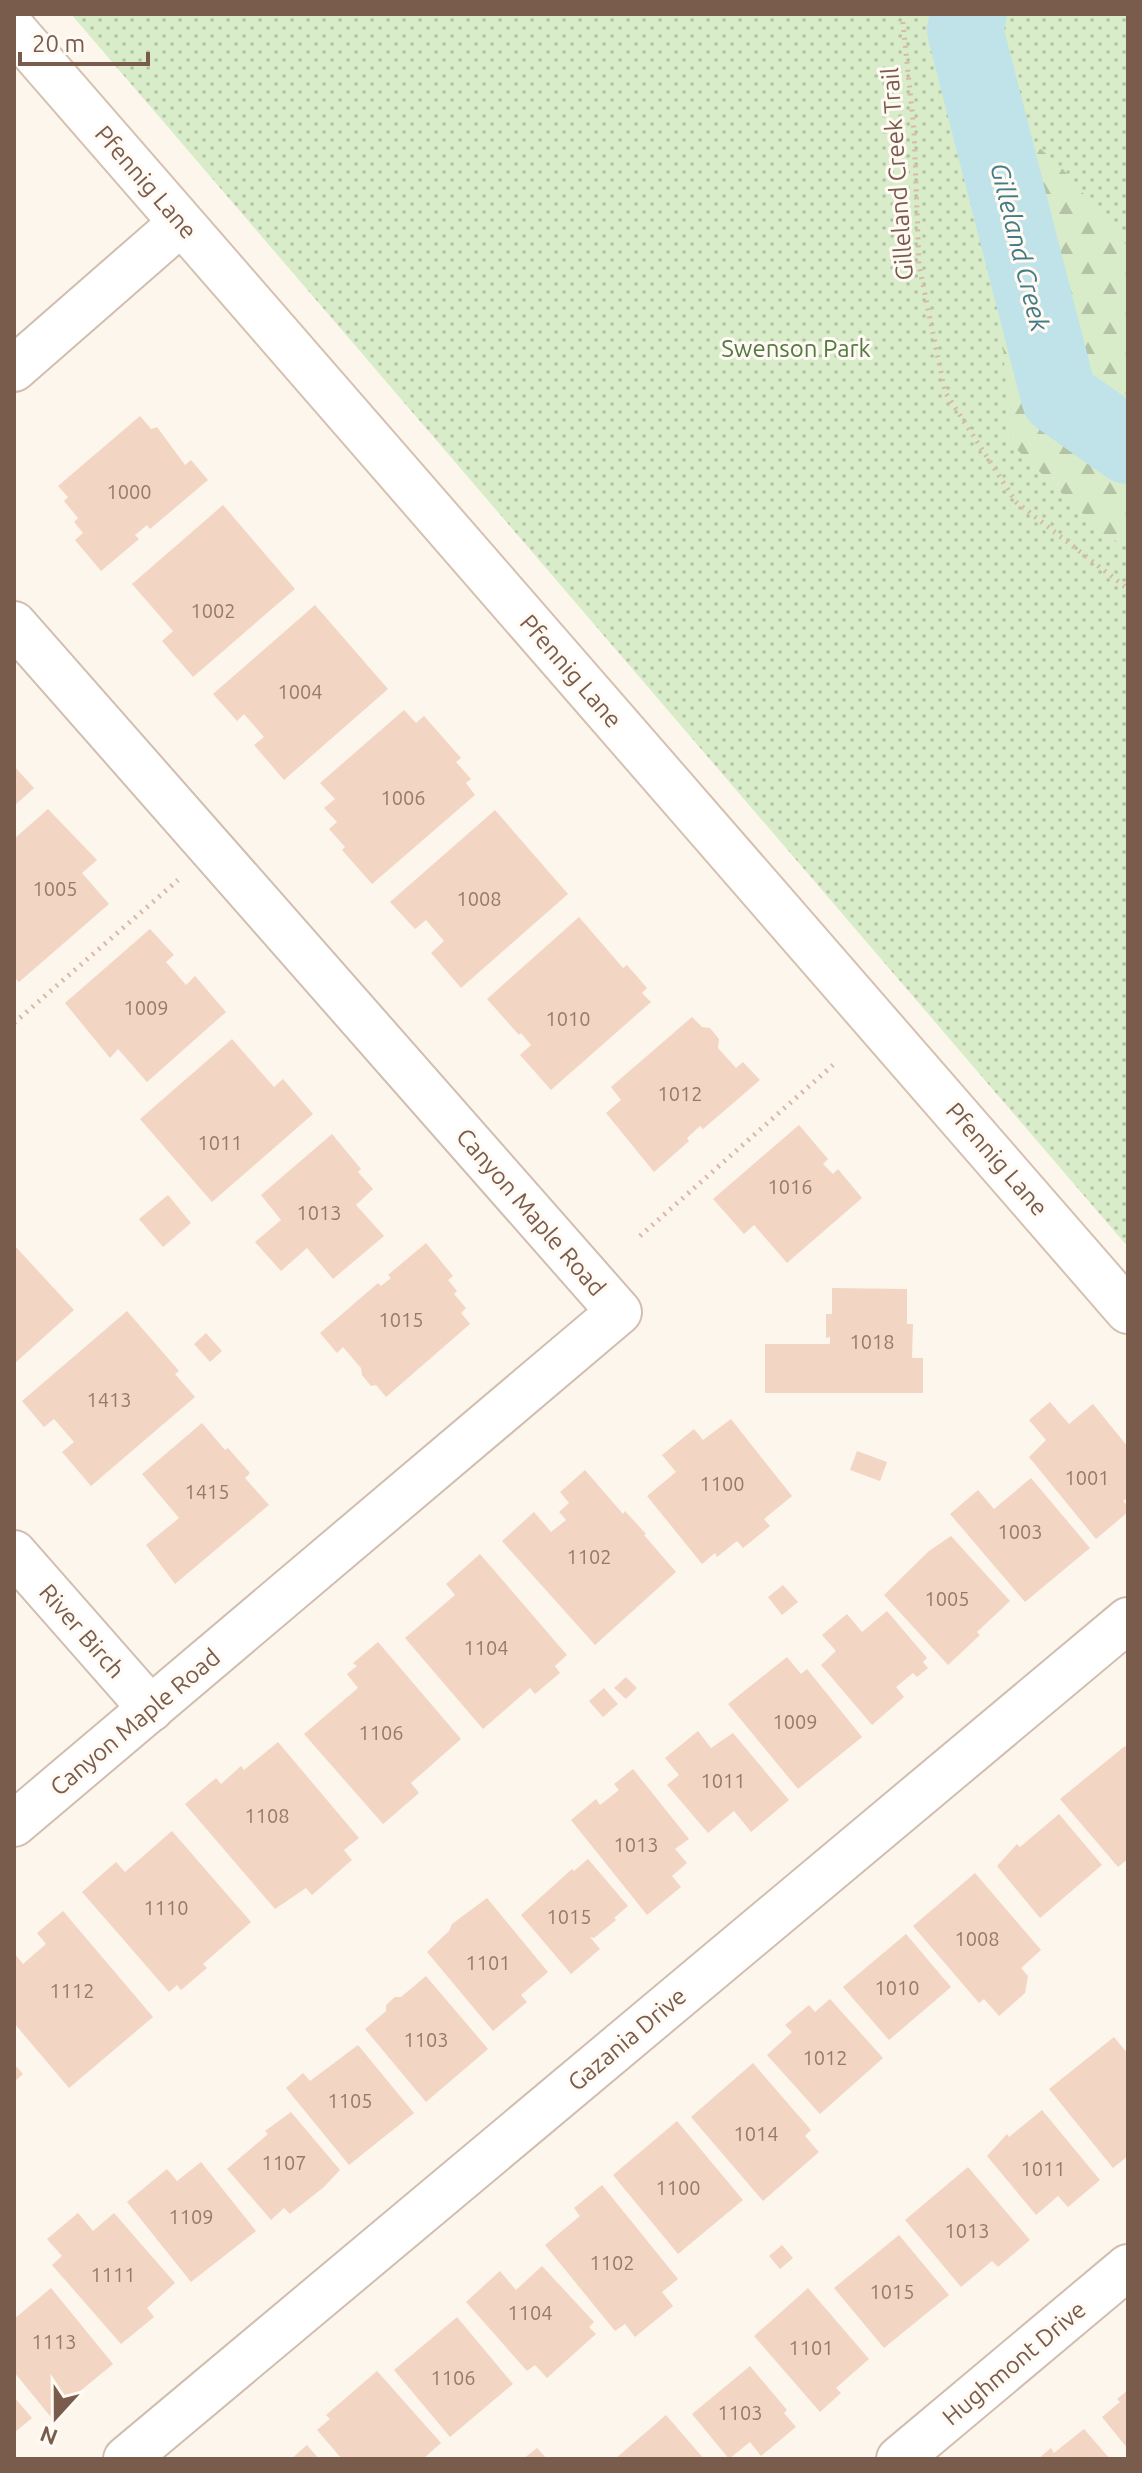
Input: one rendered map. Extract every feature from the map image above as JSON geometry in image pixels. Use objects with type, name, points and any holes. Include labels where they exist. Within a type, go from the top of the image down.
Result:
[{"type":"street","name":"Pfennig Lane","points":[[14,30],[1128,1311]]},
{"type":"street","points":[[14,369],[181,223]]},
{"type":"street","name":"Canyon Maple Road","points":[[14,624],[619,1312],[14,1824]]},
{"type":"street","name":"River Birch","points":[[14,1553],[151,1709]]},
{"type":"street","name":"Gazania Drive","points":[[126,2459],[1128,1620]]},
{"type":"street","name":"Hughmont Drive","points":[[899,2459],[1128,2267]]},
{"type":"path","name":"Gilleland Creek Trail","points":[[902,14],[914,130],[919,265],[945,392],[1016,502],[1128,589]]},
{"type":"path","points":[[14,1023],[178,880]]},
{"type":"path","points":[[640,1236],[833,1065]]},
{"type":"green space","name":"Swenson Park","points":[[71,14],[1128,14],[1128,1247]]},
{"type":"green space","points":[[982,97],[1061,167],[1128,247],[1128,547],[1106,536],[1011,444]]},
{"type":"building","points":[[140,416],[151,429],[157,427],[185,465],[191,460],[208,480],[150,529],[147,525],[135,535],[139,539],[101,571],[75,540],[83,533],[74,522],[78,518],[64,501],[68,497],[58,486]]},
{"type":"building","points":[[223,505],[295,589],[193,677],[162,641],[173,631],[132,584]]},
{"type":"building","points":[[315,605],[388,689],[284,780],[254,745],[264,737],[244,714],[237,721],[213,694]]},
{"type":"building","points":[[404,710],[416,723],[424,716],[461,758],[456,762],[471,779],[466,783],[475,795],[372,884],[342,850],[345,847],[329,829],[337,822],[324,808],[335,799],[320,783]]},
{"type":"building","points":[[14,766],[34,788],[14,806]]},
{"type":"building","points":[[48,809],[97,860],[82,873],[109,904],[19,982],[14,977],[14,839]]},
{"type":"building","points":[[495,810],[568,894],[461,988],[431,953],[444,941],[426,920],[415,929],[390,902]]},
{"type":"building","points":[[579,917],[623,968],[627,965],[647,988],[642,993],[651,1002],[551,1090],[520,1055],[531,1045],[487,999]]},
{"type":"building","points":[[150,929],[174,955],[166,962],[186,985],[195,976],[226,1012],[147,1082],[118,1049],[110,1058],[65,1003]]},
{"type":"building","points":[[692,1017],[702,1027],[710,1028],[719,1039],[718,1048],[736,1068],[743,1062],[760,1080],[703,1129],[700,1126],[687,1138],[689,1141],[654,1172],[606,1113],[621,1100],[611,1087]]},
{"type":"building","points":[[232,1039],[274,1087],[283,1079],[313,1114],[212,1202],[140,1119]]},
{"type":"building","points":[[799,1125],[828,1159],[823,1164],[833,1174],[838,1169],[862,1198],[787,1263],[754,1225],[744,1234],[713,1199]]},
{"type":"building","points":[[332,1134],[373,1189],[356,1205],[384,1236],[333,1279],[307,1248],[281,1271],[255,1242],[281,1220],[261,1195]]},
{"type":"building","points":[[168,1195],[191,1223],[163,1247],[139,1219]]},
{"type":"building","points":[[426,1243],[453,1276],[448,1280],[457,1291],[454,1294],[466,1308],[461,1313],[470,1324],[386,1397],[376,1385],[371,1386],[343,1347],[337,1353],[320,1333],[378,1283],[381,1286],[391,1278],[388,1275]]},
{"type":"building","points":[[14,1245],[74,1310],[14,1364]]},
{"type":"building","points":[[832,1288],[907,1289],[907,1324],[913,1324],[912,1358],[923,1358],[923,1393],[765,1393],[765,1344],[830,1344],[830,1337],[826,1338],[826,1314],[832,1314]]},
{"type":"building","points":[[127,1311],[179,1371],[175,1374],[195,1397],[91,1486],[62,1452],[74,1442],[54,1419],[44,1427],[22,1401]]},
{"type":"building","points":[[206,1333],[222,1351],[210,1362],[194,1344]]},
{"type":"building","points":[[1050,1402],[1069,1424],[1093,1404],[1128,1447],[1128,1497],[1123,1501],[1128,1506],[1128,1512],[1096,1539],[1029,1457],[1046,1440],[1029,1420]]},
{"type":"building","points":[[731,1419],[792,1496],[764,1519],[770,1526],[743,1548],[737,1541],[702,1564],[647,1496],[676,1472],[662,1455],[694,1429],[703,1440]]},
{"type":"building","points":[[202,1423],[250,1473],[245,1478],[269,1505],[175,1584],[146,1545],[179,1518],[142,1474]]},
{"type":"building","points":[[857,1451],[887,1462],[880,1481],[850,1470]]},
{"type":"building","points":[[585,1470],[623,1514],[625,1511],[646,1534],[676,1572],[595,1645],[502,1541],[534,1512],[551,1532],[566,1520],[559,1512],[569,1503],[560,1492]]},
{"type":"building","points":[[1031,1478],[1090,1548],[1025,1602],[950,1514],[978,1490],[994,1509]]},
{"type":"building","points":[[951,1536],[1010,1601],[948,1665],[884,1595],[929,1551]]},
{"type":"building","points":[[480,1554],[567,1655],[555,1666],[560,1673],[535,1694],[530,1688],[483,1729],[405,1638],[455,1595],[446,1584]]},
{"type":"building","points":[[783,1585],[798,1602],[782,1615],[768,1597]]},
{"type":"building","points":[[887,1611],[927,1658],[923,1662],[928,1668],[917,1677],[913,1673],[896,1687],[904,1697],[872,1725],[821,1665],[836,1651],[822,1635],[847,1614],[862,1632]]},
{"type":"building","points":[[378,1642],[461,1739],[411,1783],[419,1793],[383,1824],[304,1734],[358,1688],[347,1674],[357,1666],[353,1663]]},
{"type":"building","points":[[787,1657],[801,1674],[807,1669],[862,1737],[798,1789],[728,1704]]},
{"type":"building","points":[[626,1677],[637,1688],[626,1699],[614,1688]]},
{"type":"building","points":[[604,1688],[618,1704],[603,1717],[589,1701]]},
{"type":"building","points":[[698,1731],[711,1748],[733,1733],[789,1800],[751,1832],[734,1811],[708,1833],[667,1785],[679,1775],[665,1758]]},
{"type":"building","points":[[278,1742],[359,1838],[344,1850],[352,1860],[312,1895],[306,1888],[275,1909],[185,1804],[216,1778],[221,1784],[241,1766],[244,1770]]},
{"type":"building","points":[[1125,1746],[1128,1749],[1128,1859],[1118,1867],[1060,1799]]},
{"type":"building","points":[[633,1769],[689,1839],[675,1849],[687,1863],[672,1876],[681,1887],[647,1915],[571,1820],[596,1799],[600,1805],[619,1790],[614,1784]]},
{"type":"building","points":[[1059,1814],[1102,1865],[1040,1918],[997,1866],[1017,1844],[1020,1847]]},
{"type":"building","points":[[172,1831],[251,1922],[203,1964],[207,1968],[181,1990],[177,1985],[169,1992],[82,1892],[116,1862],[125,1872]]},
{"type":"building","points":[[588,1859],[628,1906],[594,1938],[590,1937],[600,1949],[571,1974],[521,1915],[572,1869],[574,1871]]},
{"type":"building","points":[[975,1873],[1041,1950],[1021,1968],[1028,1976],[1025,1993],[999,2016],[984,1999],[979,2003],[913,1926]]},
{"type":"building","points":[[487,1898],[548,1972],[521,1995],[527,2002],[493,2031],[427,1952],[449,1931],[452,1924]]},
{"type":"building","points":[[63,1911],[153,2017],[69,2088],[14,2023],[14,1953],[23,1964],[46,1944],[37,1933]]},
{"type":"building","points":[[906,1934],[951,1987],[889,2040],[843,1987]]},
{"type":"building","points":[[426,1976],[488,2049],[426,2102],[365,2029],[386,2011],[386,2005],[395,1997],[401,1997]]},
{"type":"building","points":[[830,1999],[883,2058],[820,2114],[767,2055],[792,2032],[785,2025],[809,2005],[815,2012]]},
{"type":"building","points":[[1114,2037],[1128,2054],[1128,2156],[1113,2168],[1049,2089]]},
{"type":"building","points":[[358,2045],[414,2113],[349,2165],[286,2088],[303,2073],[310,2081]]},
{"type":"building","points":[[753,2063],[811,2130],[805,2136],[819,2152],[763,2201],[691,2117]]},
{"type":"building","points":[[14,2064],[23,2074],[14,2082]]},
{"type":"building","points":[[1042,2110],[1100,2180],[1068,2207],[1058,2196],[1036,2215],[987,2156],[1007,2134],[1009,2137]]},
{"type":"building","points":[[291,2112],[340,2170],[290,2214],[284,2208],[271,2220],[227,2169],[268,2134],[265,2131]]},
{"type":"building","points":[[677,2121],[743,2200],[678,2254],[613,2175]]},
{"type":"building","points":[[201,2162],[256,2231],[191,2282],[127,2202],[167,2169],[177,2181]]},
{"type":"building","points":[[968,2167],[1030,2240],[998,2267],[992,2261],[961,2287],[905,2220]]},
{"type":"building","points":[[602,2185],[678,2279],[662,2292],[673,2306],[635,2337],[625,2324],[615,2331],[545,2245],[580,2216],[574,2208]]},
{"type":"building","points":[[78,2213],[93,2231],[114,2213],[175,2283],[147,2308],[154,2317],[121,2344],[52,2265],[62,2256],[47,2239]]},
{"type":"building","points":[[899,2235],[949,2295],[884,2348],[834,2288]]},
{"type":"building","points":[[782,2245],[793,2258],[780,2269],[769,2256]]},
{"type":"building","points":[[542,2266],[594,2322],[589,2327],[596,2334],[547,2378],[535,2365],[527,2371],[466,2302],[500,2271],[516,2290]]},
{"type":"building","points":[[51,2288],[113,2364],[50,2416],[14,2372],[14,2319]]},
{"type":"building","points":[[808,2288],[869,2359],[836,2388],[841,2393],[820,2412],[754,2336]]},
{"type":"building","points":[[457,2317],[513,2384],[450,2437],[394,2370]]},
{"type":"building","points":[[750,2366],[787,2410],[784,2413],[796,2427],[761,2456],[750,2442],[729,2459],[692,2414]]},
{"type":"building","points":[[377,2371],[441,2443],[423,2459],[342,2459],[317,2430],[330,2419],[326,2415]]},
{"type":"building","points":[[1128,2390],[1128,2449],[1102,2417],[1120,2402],[1117,2399]]},
{"type":"building","points":[[14,2397],[32,2418],[14,2433]]},
{"type":"building","points":[[666,2415],[704,2459],[615,2459]]},
{"type":"building","points":[[1084,2429],[1110,2459],[1038,2459],[1051,2448],[1054,2453]]},
{"type":"building","points":[[307,2445],[319,2459],[291,2459]]},
{"type":"building","points":[[537,2448],[547,2459],[523,2459]]},
{"type":"waterway","name":"Gilleland Creek","points":[[969,14],[965,30],[1059,397],[1128,446]]}]
